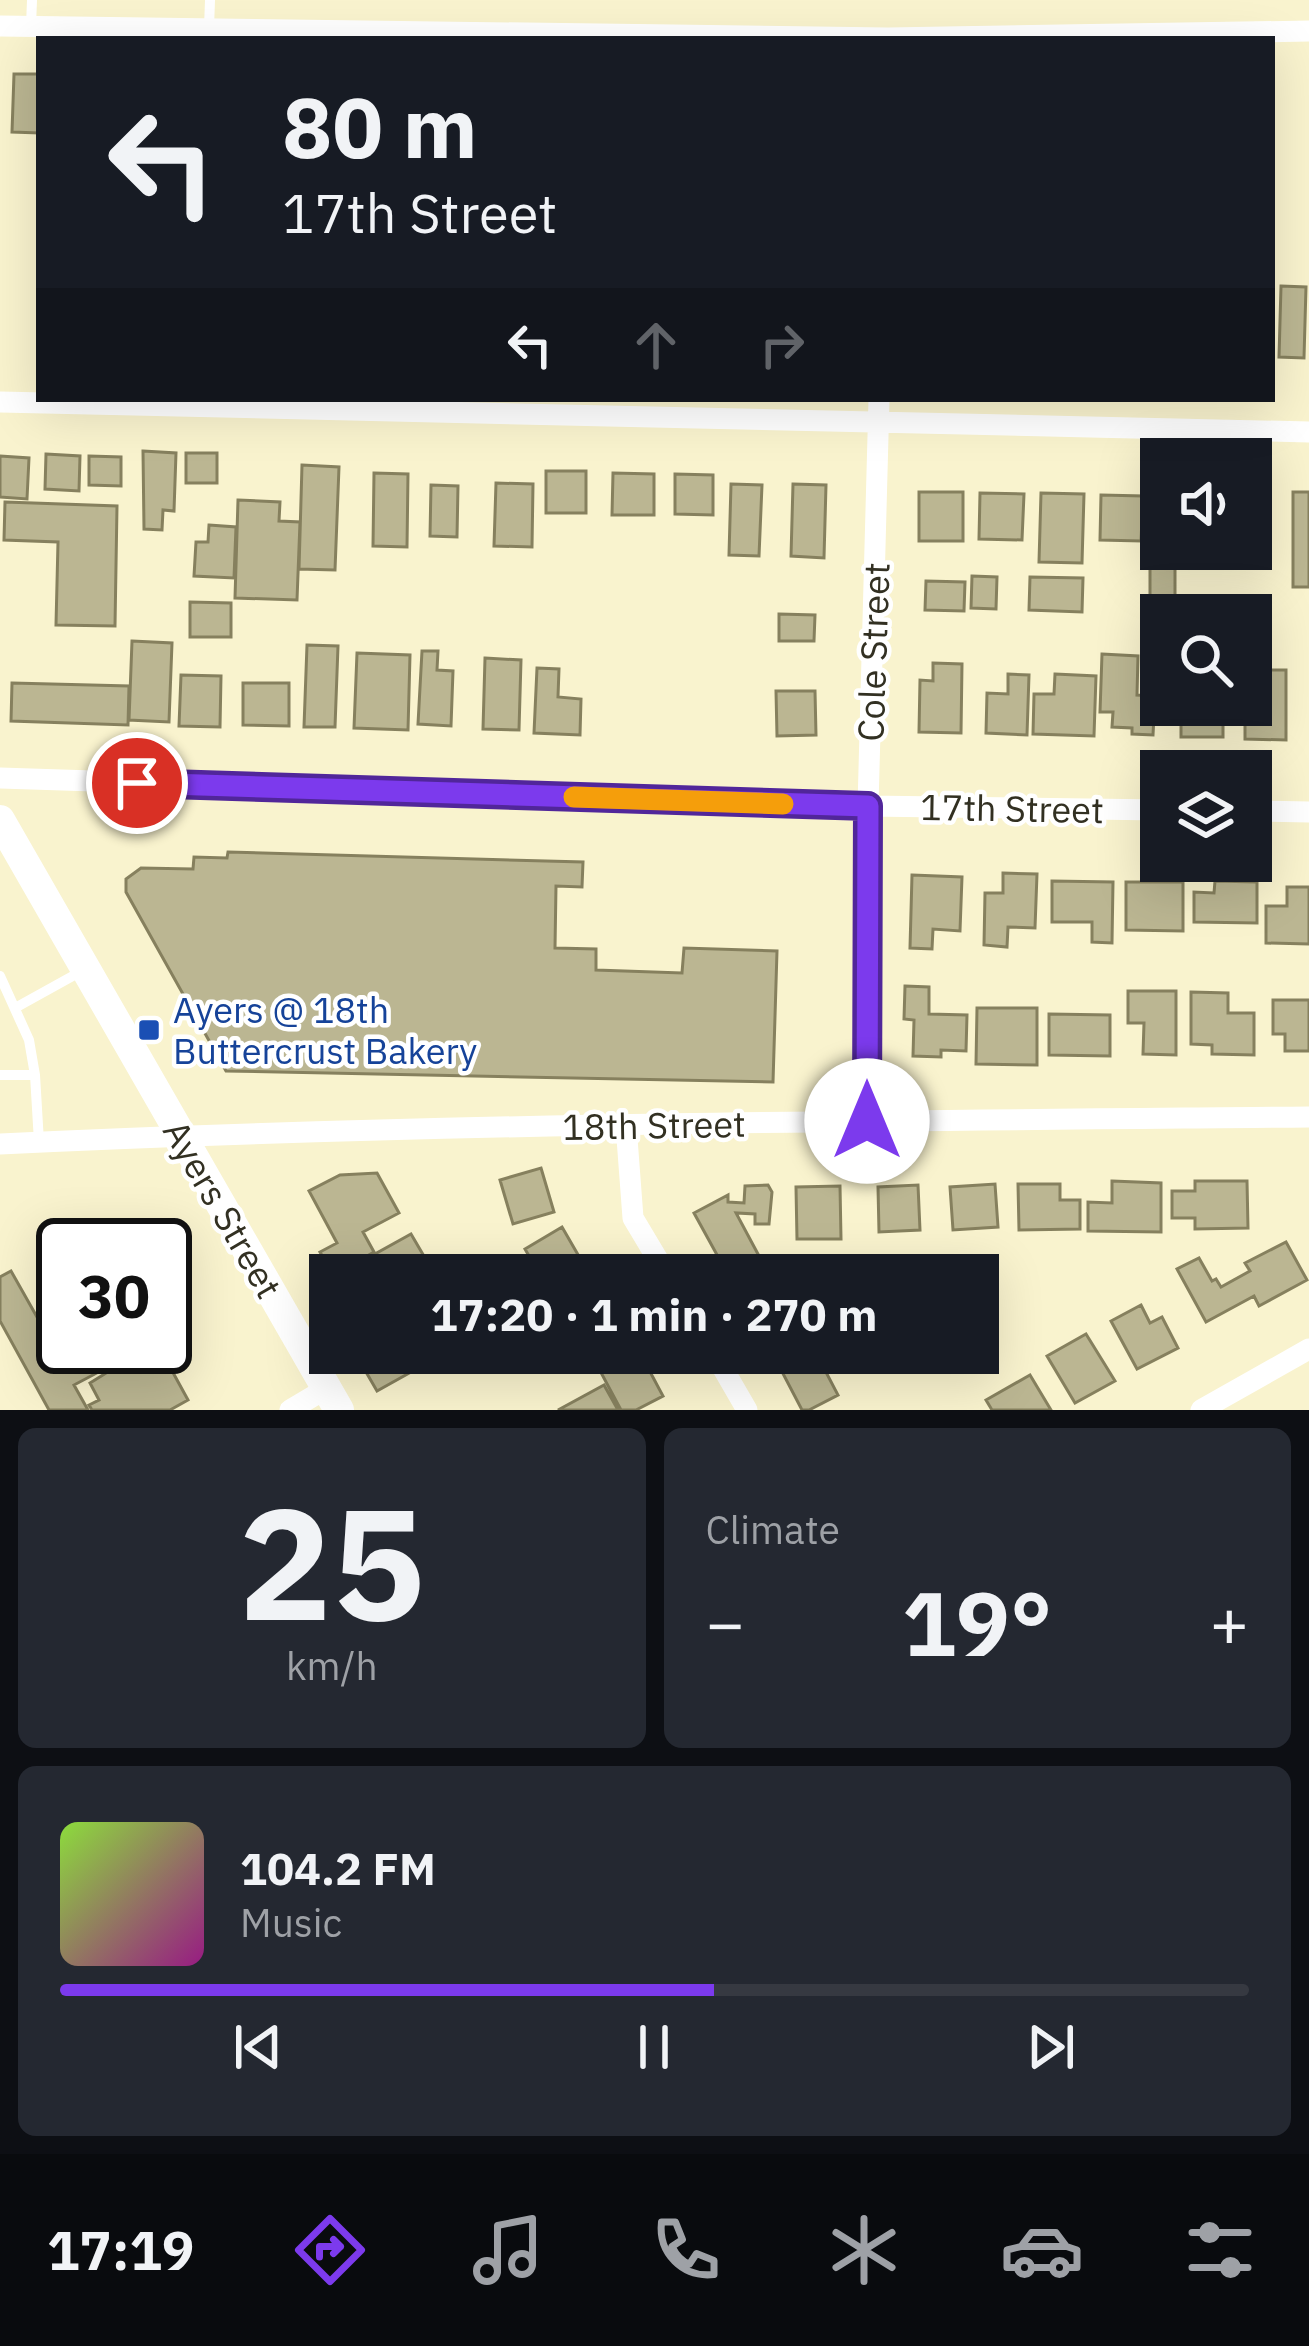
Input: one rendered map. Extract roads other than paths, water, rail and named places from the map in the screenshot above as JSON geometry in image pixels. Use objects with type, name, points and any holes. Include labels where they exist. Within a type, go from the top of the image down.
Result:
[{"type":"main road","name":"Ayers Street","points":[[0,820],[10,860],[86,970],[333,1399]]},
{"type":"street","points":[[0,26],[752,36]]},
{"type":"street","points":[[1008,36],[1309,31]]},
{"type":"street","points":[[0,402],[1309,432]]},
{"type":"street","name":"Cole Street","points":[[867,1121],[868,806],[879,402]]},
{"type":"street","name":"17th Street","points":[[0,778],[868,806],[1140,810]]},
{"type":"street","points":[[1272,811],[1309,812]]},
{"type":"street","name":"18th Street","points":[[0,1144],[179,1134],[1309,1117]]},
{"type":"street","points":[[626,1125],[633,1218],[655,1254]]},
{"type":"street","points":[[1202,1410],[1309,1349]]},
{"type":"street","points":[[726,1374],[747,1410]]},
{"type":"street","points":[[290,1410],[333,1399]]},
{"type":"lane","points":[[31,26],[32,0]]},
{"type":"lane","points":[[209,28],[210,0]]},
{"type":"lane","points":[[15,1008],[86,970]]},
{"type":"lane","points":[[0,976],[29,1040],[39,1142]]},
{"type":"lane","points":[[0,1075],[35,1075]]},
{"type":"place","name":"Ayers @ 18th Buttercrust Bakery","points":[[149,1030]]}]
